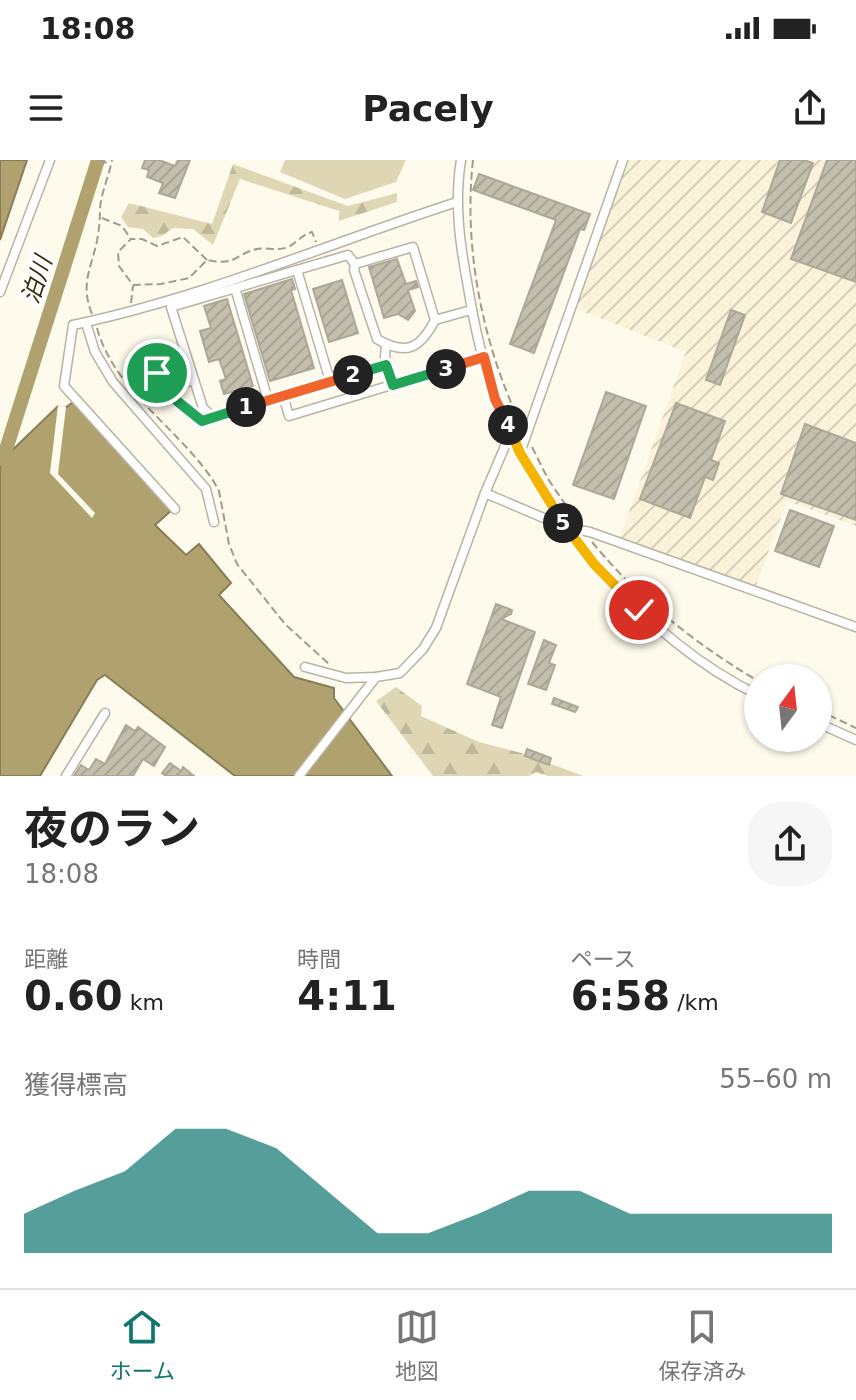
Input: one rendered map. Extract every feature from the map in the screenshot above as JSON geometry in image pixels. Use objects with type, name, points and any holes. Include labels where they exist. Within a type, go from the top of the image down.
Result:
[{"type":"street","points":[[0,292],[50,160]]},
{"type":"street","points":[[461,160],[457,202],[471,310],[495,399],[520,453],[565,527],[594,564],[639,610],[687,651],[744,686]]},
{"type":"street","points":[[520,453],[623,160]]},
{"type":"street","points":[[175,509],[64,386],[73,325],[286,263],[365,232],[457,202]]},
{"type":"street","points":[[213,417],[203,408],[171,307],[348,255],[355,264],[354,270],[377,339],[393,348],[413,348],[427,335],[435,320],[413,247],[355,264]]},
{"type":"street","points":[[297,270],[330,381]]},
{"type":"street","points":[[235,288],[268,400]]},
{"type":"street","points":[[435,320],[471,310]]},
{"type":"street","points":[[90,322],[95,352],[113,382],[206,489],[214,522]]},
{"type":"street","points":[[386,344],[386,365],[393,385]]},
{"type":"street","points":[[283,395],[289,416],[484,357]]},
{"type":"street","points":[[146,359],[177,401],[202,421],[386,365]]},
{"type":"street","points":[[157,373],[189,364]]},
{"type":"street","points":[[167,388],[194,380]]},
{"type":"street","points":[[305,667],[346,678],[376,677],[400,673],[423,649],[436,628],[485,493],[511,432]]},
{"type":"street","points":[[485,493],[565,527],[856,627]]},
{"type":"street","points":[[299,776],[376,677]]},
{"type":"street","points":[[66,776],[105,713]]},
{"type":"street","points":[[832,729],[856,740]]},
{"type":"path","points":[[90,322],[87,273],[96,246],[100,208],[112,162],[99,160]]},
{"type":"path","points":[[473,160],[471,201],[480,297],[499,371],[548,479],[583,531],[612,566],[657,609],[710,652],[744,673]]},
{"type":"path","points":[[101,218],[122,226],[131,239]]},
{"type":"path","points":[[132,309],[133,285],[119,266],[118,252],[131,239],[142,239],[157,246],[183,237],[207,260],[223,263],[256,249],[288,247],[312,232],[320,250]]},
{"type":"path","points":[[133,285],[161,284],[189,278],[207,260]]},
{"type":"path","points":[[832,717],[856,728]]},
{"type":"shaded area","points":[[0,160],[27,160],[0,240]]},
{"type":"shaded area","points":[[619,160],[856,160],[856,526],[787,501],[756,586],[620,537],[686,352],[567,305]]},
{"type":"shaded area","points":[[73,402],[172,510],[155,525],[186,555],[199,544],[231,583],[219,595],[294,677],[334,688],[334,698],[392,776],[235,776],[105,675],[97,680],[40,776],[0,776],[0,462],[58,406],[65,408]]},
{"type":"green space","points":[[285,160],[406,160],[396,182],[345,199],[280,172]]},
{"type":"green space","points":[[233,164],[348,206],[397,193],[397,202],[339,221],[339,211],[240,179],[213,245],[193,229],[173,228],[153,238],[143,229],[128,227],[121,217],[129,203],[212,224]]},
{"type":"green space","points":[[396,687],[422,706],[421,716],[479,742],[525,754],[583,776],[548,776],[536,772],[529,776],[433,776],[376,701]]},
{"type":"pier","points":[[58,405],[66,407],[58,474],[95,513],[92,518],[50,473]]},
{"type":"building","points":[[145,160],[159,160],[175,166],[178,160],[190,160],[175,198],[159,193],[163,183],[147,177],[149,170],[142,168]]},
{"type":"building","points":[[780,160],[813,163],[791,223],[762,212]]},
{"type":"building","points":[[827,160],[856,160],[856,282],[791,259]]},
{"type":"building","points":[[479,174],[590,214],[584,230],[580,229],[534,353],[510,344],[556,220],[473,190]]},
{"type":"building","points":[[397,259],[406,284],[416,281],[418,287],[408,290],[415,311],[408,320],[398,314],[384,318],[369,267]]},
{"type":"building","points":[[292,279],[295,289],[291,290],[314,368],[270,381],[244,294]]},
{"type":"building","points":[[342,280],[358,333],[329,342],[313,289]]},
{"type":"building","points":[[227,299],[253,386],[224,394],[220,381],[226,379],[219,359],[209,362],[200,331],[211,328],[204,306]]},
{"type":"building","points":[[731,310],[745,315],[720,385],[706,380]]},
{"type":"building","points":[[606,392],[646,406],[614,499],[573,485]]},
{"type":"building","points":[[676,403],[725,421],[711,460],[719,463],[713,480],[705,477],[690,518],[640,499]]},
{"type":"building","points":[[805,424],[856,443],[856,520],[781,494]]},
{"type":"building","points":[[790,510],[834,526],[819,567],[775,551]]},
{"type":"building","points":[[496,604],[512,610],[511,614],[501,619],[535,632],[502,728],[492,725],[501,697],[467,684]]},
{"type":"building","points":[[544,640],[556,645],[549,663],[555,665],[546,690],[528,684]]},
{"type":"building","points":[[554,698],[578,707],[575,712],[552,704]]},
{"type":"building","points":[[126,725],[135,731],[138,727],[165,747],[154,766],[143,759],[133,776],[74,776],[81,765],[89,770],[96,759],[105,764]]},
{"type":"building","points":[[527,749],[551,758],[549,765],[525,756]]},
{"type":"building","points":[[170,763],[181,771],[183,767],[194,776],[166,776],[162,773]]},
{"type":"waterway","name":"泊川","points":[[3,459],[98,160]]},
{"type":"route","points":[[157,373],[177,401],[202,421],[386,365],[393,385],[484,357],[495,399],[520,453],[565,527],[594,564],[639,610]]}]
